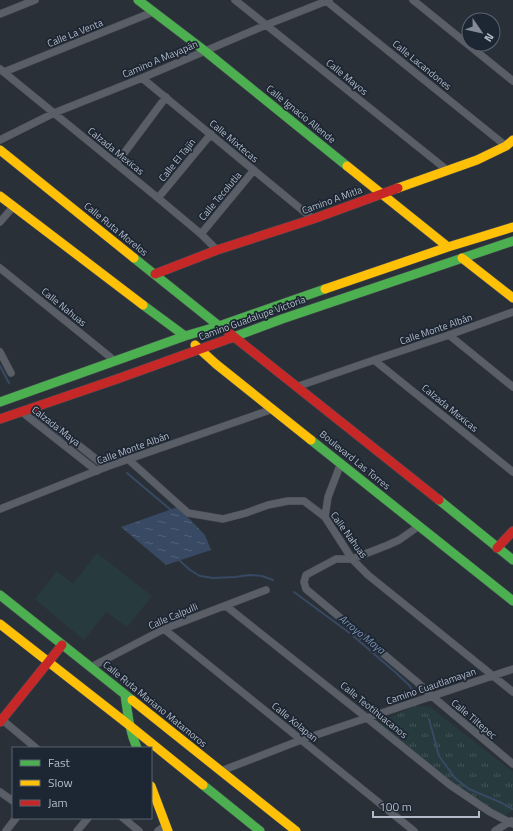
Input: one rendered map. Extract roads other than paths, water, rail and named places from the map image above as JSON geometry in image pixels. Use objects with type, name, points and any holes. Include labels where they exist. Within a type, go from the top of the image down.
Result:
[{"type":"main road","name":"Calle Ignacio Allende","points":[[138,0],[205,51],[448,247]]},
{"type":"main road","name":"Camino A Mitla","points":[[155,274],[217,250],[313,219],[477,160],[509,143]]},
{"type":"main road","name":"Calle Ruta Morelos","points":[[0,150],[233,336]]},
{"type":"main road","points":[[0,196],[185,336]]},
{"type":"main road","name":"Camino Guadalupe Victoria","points":[[0,402],[185,336],[219,326],[448,247],[513,227]]},
{"type":"main road","name":"Camino Guadalupe Victoria","points":[[0,419],[33,409],[233,336],[513,241]]},
{"type":"main road","points":[[462,258],[513,298]]},
{"type":"main road","name":"Boulevard Las Torres","points":[[185,336],[216,364],[513,600]]},
{"type":"main road","name":"Boulevard Las Torres","points":[[233,336],[513,560]]},
{"type":"main road","points":[[497,548],[513,531]]},
{"type":"main road","name":"Calle Ruta Mariano Matamoros","points":[[0,595],[296,831]]},
{"type":"main road","points":[[0,624],[129,725],[260,831]]},
{"type":"main road","points":[[1,720],[62,645]]},
{"type":"main road","points":[[125,695],[129,725],[136,747]]},
{"type":"main road","points":[[152,789],[167,828]]},
{"type":"street","points":[[0,14],[35,0]]},
{"type":"street","name":"Calle Mayos","points":[[235,0],[447,170]]},
{"type":"street","name":"Camino A Mayapán","points":[[0,140],[54,113],[142,78],[327,0]]},
{"type":"street","name":"Calle Lacandones","points":[[327,0],[509,143]]},
{"type":"street","points":[[413,0],[513,81]]},
{"type":"street","name":"Calle La Venta","points":[[2,71],[153,12]]},
{"type":"street","name":"Calzada Mexicas","points":[[2,71],[158,198],[201,234],[217,250]]},
{"type":"street","name":"Calle Mixtecas","points":[[142,78],[313,219]]},
{"type":"street","points":[[116,164],[166,97]]},
{"type":"street","name":"Calle El Tajín","points":[[158,198],[211,134]]},
{"type":"street","name":"Calle Tecolutla","points":[[201,234],[254,170]]},
{"type":"street","points":[[0,222],[13,207]]},
{"type":"street","name":"Calle Nahuas","points":[[0,268],[115,361]]},
{"type":"street","name":"Calle Monte Albán","points":[[296,387],[513,312]]},
{"type":"street","points":[[449,335],[513,387]]},
{"type":"street","points":[[0,352],[11,373]]},
{"type":"street","name":"Calzada Mexicas","points":[[374,360],[513,472]]},
{"type":"street","name":"Calzada Maya","points":[[33,409],[106,467]]},
{"type":"street","name":"Calle Monte Albán","points":[[0,509],[106,467],[273,409]]},
{"type":"street","name":"Calzada Maya","points":[[22,412],[97,471]]},
{"type":"street","name":"Calle Nahuas","points":[[129,460],[188,513],[223,519],[268,505],[288,501],[304,500],[325,517],[352,559],[368,575],[513,692]]},
{"type":"street","points":[[325,517],[328,497],[341,463]]},
{"type":"street","points":[[352,559],[388,545],[419,526]]},
{"type":"street","name":"Calle Tiltepec","points":[[352,559],[336,559],[306,575],[304,582],[306,589],[513,764]]},
{"type":"street","name":"Calle Calpulli","points":[[91,667],[164,629],[266,590]]},
{"type":"street","name":"Calle Teotihuacanos","points":[[226,606],[450,785],[490,812],[512,822]]},
{"type":"street","name":"Calle Xolapan","points":[[164,629],[414,831]]},
{"type":"street","name":"Camino Cuautlamayan","points":[[221,771],[301,740],[513,669]]},
{"type":"street","points":[[1,720],[35,747]]},
{"type":"street","points":[[0,792],[12,801]]},
{"type":"street","points":[[6,831],[15,819]]},
{"type":"street","points":[[77,831],[87,819]]},
{"type":"street","points":[[124,819],[139,831]]},
{"type":"street","points":[[494,831],[512,822]]},
{"type":"street","points":[[158,831],[167,828]]},
{"type":"water","points":[[178,507],[205,535],[211,550],[166,565],[121,527]]},
{"type":"waterway","name":"Arroyo Maya","points":[[0,366],[9,383]]},
{"type":"waterway","name":"Arroyo Maya","points":[[35,416],[62,439]]},
{"type":"waterway","name":"Arroyo Maya","points":[[127,473],[171,510]]},
{"type":"waterway","name":"Arroyo Maya","points":[[179,560],[190,570],[200,576],[213,578],[250,575],[262,576],[273,580]]},
{"type":"waterway","name":"Arroyo Maya","points":[[294,592],[351,634],[409,685],[416,695]]},
{"type":"waterway","name":"Arroyo Maya","points":[[429,719],[439,756],[455,778],[469,789],[502,803],[512,809]]}]
